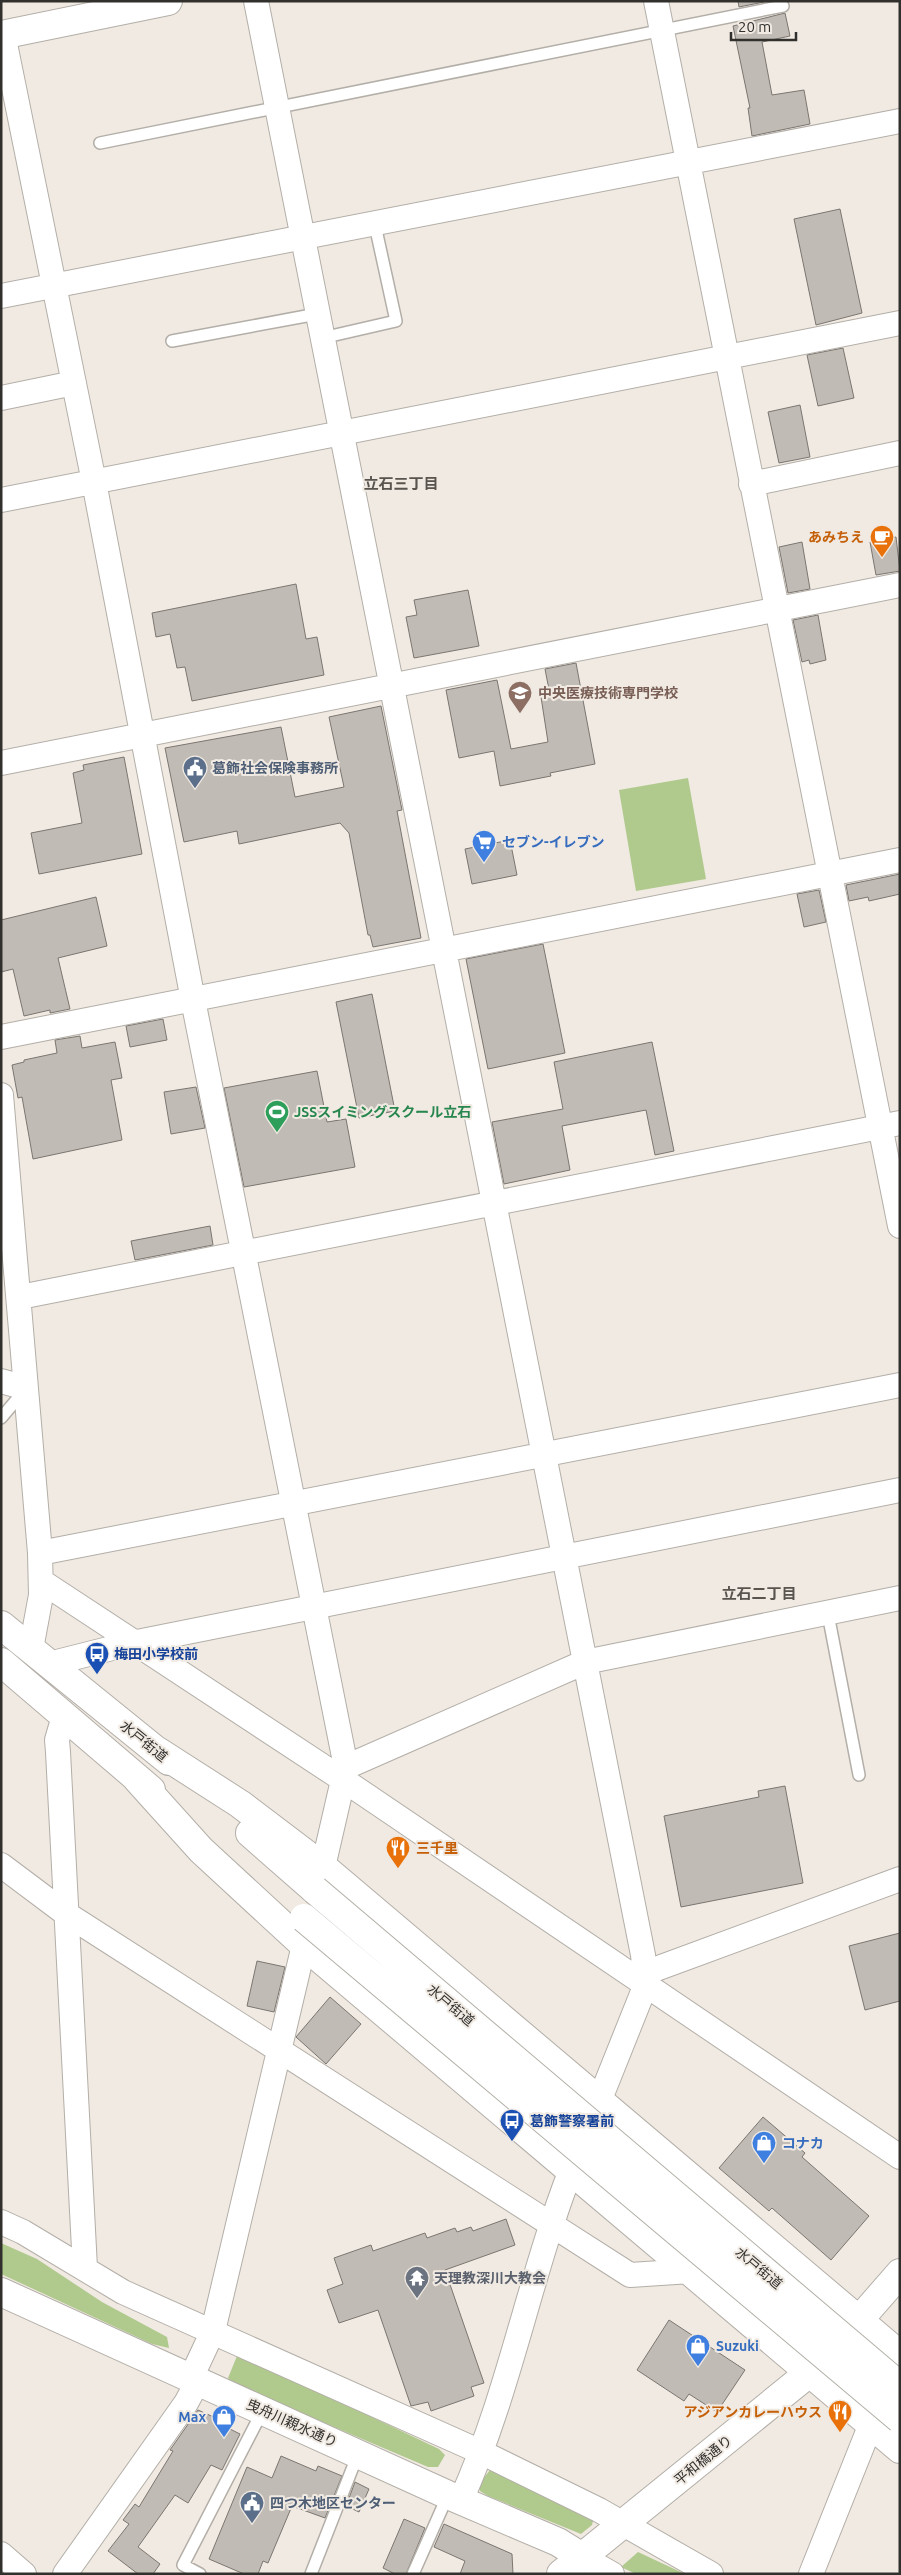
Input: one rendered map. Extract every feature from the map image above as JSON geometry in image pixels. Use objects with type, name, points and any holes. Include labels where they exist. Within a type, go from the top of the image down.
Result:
[{"type":"main road","points":[[2,34],[160,2]]},
{"type":"main road","name":"水戸街道","points":[[1,1625],[319,1878],[900,2386]]},
{"type":"main road","name":"水戸街道","points":[[1,1662],[137,1779],[900,2419]]},
{"type":"main road","points":[[137,1779],[201,1850],[304,1945],[900,2449]]},
{"type":"main road","points":[[319,1878],[600,2099],[900,2355]]},
{"type":"main road","name":"平和橋通り","points":[[561,2574],[809,2373],[859,2320],[900,2272]]},
{"type":"main road","name":"曳舟川親水通り","points":[[1,2292],[558,2542],[582,2557]]},
{"type":"street","points":[[256,1],[545,1456],[645,1978],[600,2099]]},
{"type":"street","points":[[656,1],[690,163],[751,484],[830,874],[890,1125],[900,1226]]},
{"type":"street","points":[[2,34],[94,482],[193,1000],[315,1608],[344,1773],[319,1878]]},
{"type":"street","points":[[1,296],[375,225],[900,121]]},
{"type":"street","points":[[1,500],[900,323]]},
{"type":"street","points":[[1,398],[74,383]]},
{"type":"street","points":[[751,484],[900,454]]},
{"type":"street","points":[[1,763],[900,585]]},
{"type":"street","points":[[1,1037],[900,860]]},
{"type":"street","points":[[1,1095],[20,1297],[40,1553],[40,1656],[132,1643],[315,1608],[900,1490]]},
{"type":"street","points":[[20,1297],[890,1125]]},
{"type":"street","points":[[1,1381],[26,1388]]},
{"type":"street","points":[[40,1553],[545,1456],[900,1385]]},
{"type":"street","points":[[41,1581],[132,1643],[344,1773],[645,1978],[900,2157]]},
{"type":"street","points":[[344,1773],[585,1662],[900,1598]]},
{"type":"street","points":[[64,1716],[57,1740],[85,2268]]},
{"type":"street","points":[[1,1865],[65,1913],[630,2275],[691,2271]]},
{"type":"street","points":[[645,1978],[900,1879]]},
{"type":"street","points":[[65,2574],[180,2411],[195,2379],[213,2330],[304,1945]]},
{"type":"street","points":[[455,2497],[483,2452],[550,2224],[571,2170]]},
{"type":"street","points":[[1,2222],[23,2232],[123,2292],[213,2330],[483,2452],[598,2510],[711,2574]]},
{"type":"street","points":[[812,2574],[871,2424]]},
{"type":"street","points":[[1,2554],[24,2574]]},
{"type":"street","points":[[582,2557],[612,2574]]},
{"type":"lane","points":[[100,143],[663,32],[783,6]]},
{"type":"lane","points":[[322,338],[396,321],[375,225]]},
{"type":"lane","points":[[172,341],[317,314]]},
{"type":"lane","points":[[1,1418],[26,1388]]},
{"type":"lane","points":[[828,1614],[859,1775]]},
{"type":"lane","points":[[200,2574],[183,2565],[264,2410]]},
{"type":"lane","points":[[311,2574],[359,2453]]},
{"type":"lane","points":[[413,2574],[455,2497]]},
{"type":"green space","points":[[688,778],[706,879],[636,891],[619,790]]},
{"type":"green space","points":[[1,2243],[37,2259],[102,2302],[167,2337],[169,2348],[152,2344],[1,2274]]},
{"type":"green space","points":[[237,2356],[246,2357],[439,2449],[445,2455],[438,2467],[428,2467],[235,2385],[228,2378]]},
{"type":"green space","points":[[490,2470],[594,2517],[592,2525],[581,2534],[488,2496],[480,2491],[479,2484]]},
{"type":"green space","points":[[638,2552],[685,2574],[636,2574],[621,2567]]},
{"type":"building","points":[[738,1],[769,1],[739,7]]},
{"type":"building","points":[[785,13],[790,36],[762,42],[772,95],[804,90],[810,124],[752,136],[748,108],[750,108],[733,26]]},
{"type":"building","points":[[840,209],[862,313],[816,325],[794,219]]},
{"type":"building","points":[[843,348],[854,398],[818,406],[807,355]]},
{"type":"building","points":[[800,405],[810,457],[779,463],[768,412]]},
{"type":"building","points":[[896,537],[900,571],[876,575],[870,542]]},
{"type":"building","points":[[802,542],[810,589],[788,593],[779,547]]},
{"type":"building","points":[[296,584],[306,639],[317,637],[324,675],[192,701],[185,667],[177,668],[170,634],[156,637],[152,613]]},
{"type":"building","points":[[468,590],[479,646],[414,658],[406,617],[417,615],[414,600]]},
{"type":"building","points":[[818,615],[826,660],[810,664],[809,660],[802,662],[793,620]]},
{"type":"building","points":[[576,663],[595,764],[550,773],[551,776],[500,786],[494,751],[459,758],[446,690],[497,680],[511,749],[548,742],[541,697],[550,695],[545,669]]},
{"type":"building","points":[[381,706],[402,810],[397,811],[421,938],[373,947],[370,935],[368,935],[349,833],[340,823],[239,844],[237,831],[184,842],[165,748],[281,727],[295,797],[344,787],[329,717]]},
{"type":"building","points":[[124,757],[142,854],[39,874],[31,833],[82,823],[73,773],[84,770],[83,765]]},
{"type":"building","points":[[510,840],[517,875],[472,884],[465,849]]},
{"type":"building","points":[[900,874],[900,894],[869,901],[868,897],[849,901],[846,885]]},
{"type":"building","points":[[819,890],[826,922],[804,927],[797,894]]},
{"type":"building","points":[[96,897],[107,946],[58,958],[70,1009],[50,1013],[50,1010],[24,1016],[13,969],[1,972],[1,920]]},
{"type":"building","points":[[543,944],[565,1053],[488,1069],[466,959]]},
{"type":"building","points":[[372,994],[395,1111],[359,1118],[336,1002]]},
{"type":"building","points":[[163,1019],[167,1040],[130,1047],[126,1026]]},
{"type":"building","points":[[80,1036],[82,1048],[115,1042],[122,1078],[111,1080],[122,1140],[33,1159],[22,1097],[18,1098],[12,1065],[24,1062],[24,1060],[57,1053],[55,1040]]},
{"type":"building","points":[[652,1042],[674,1151],[655,1155],[646,1110],[562,1126],[570,1170],[504,1184],[492,1122],[563,1109],[554,1062]]},
{"type":"building","points":[[317,1071],[327,1122],[346,1119],[355,1167],[244,1187],[224,1088]]},
{"type":"building","points":[[196,1087],[205,1128],[171,1134],[164,1092]]},
{"type":"building","points":[[210,1226],[213,1245],[135,1260],[131,1241]]},
{"type":"building","points":[[785,1786],[803,1883],[681,1907],[664,1816],[759,1797],[758,1791]]},
{"type":"building","points":[[900,1933],[900,2001],[865,2010],[849,1946]]},
{"type":"building","points":[[257,1961],[285,1967],[274,2012],[247,2006]]},
{"type":"building","points":[[330,1997],[361,2024],[326,2064],[296,2037]]},
{"type":"building","points":[[763,2117],[805,2153],[802,2157],[869,2216],[831,2260],[772,2208],[769,2211],[719,2168]]},
{"type":"building","points":[[506,2219],[515,2245],[445,2270],[484,2383],[471,2387],[474,2396],[431,2411],[428,2402],[411,2406],[378,2310],[339,2323],[327,2290],[343,2284],[334,2258],[371,2245],[373,2251],[425,2233],[427,2238],[455,2228],[457,2232],[471,2227],[473,2231]]},
{"type":"building","points":[[669,2320],[745,2370],[717,2412],[689,2394],[684,2401],[637,2370]]},
{"type":"building","points":[[198,2410],[218,2419],[216,2422],[240,2434],[222,2470],[211,2465],[188,2503],[175,2495],[138,2547],[160,2564],[153,2574],[138,2574],[108,2551],[129,2524],[123,2520],[135,2504],[139,2507],[173,2451],[170,2450]]},
{"type":"building","points":[[281,2456],[316,2471],[318,2466],[342,2476],[325,2518],[292,2506],[268,2563],[263,2561],[258,2574],[244,2574],[209,2559],[247,2467],[272,2478]]},
{"type":"building","points":[[355,2482],[369,2489],[359,2512],[346,2506]]},
{"type":"building","points":[[404,2519],[425,2528],[406,2574],[395,2574],[383,2568]]},
{"type":"building","points":[[444,2524],[512,2554],[513,2574],[460,2574],[465,2561],[434,2547]]},
{"type":"place","name":"あみちえ","points":[[882,558]]},
{"type":"place","name":"中央医療技術専門学校","points":[[520,714]]},
{"type":"place","name":"葛飾社会保険事務所","points":[[195,789]]},
{"type":"place","name":"セブン-イレブン","points":[[484,863]]},
{"type":"place","name":"JSSスイミングスクール立石","points":[[277,1133]]},
{"type":"place","name":"梅田小学校前","points":[[97,1675]]},
{"type":"place","name":"三千里","points":[[398,1869]]},
{"type":"place","name":"葛飾警察署前","points":[[512,2142]]},
{"type":"place","name":"コナカ","points":[[764,2164]]},
{"type":"place","name":"天理教深川大教会","points":[[417,2299]]},
{"type":"place","name":"Suzuki","points":[[698,2367]]},
{"type":"place","name":"アジアンカレーハウス","points":[[840,2433]]},
{"type":"place","name":"Max","points":[[224,2438]]},
{"type":"place","name":"四つ木地区センター","points":[[252,2524]]},
{"type":"district","name":"立石三丁目","points":[[401,484]]},
{"type":"district","name":"立石二丁目","points":[[759,1594]]}]
